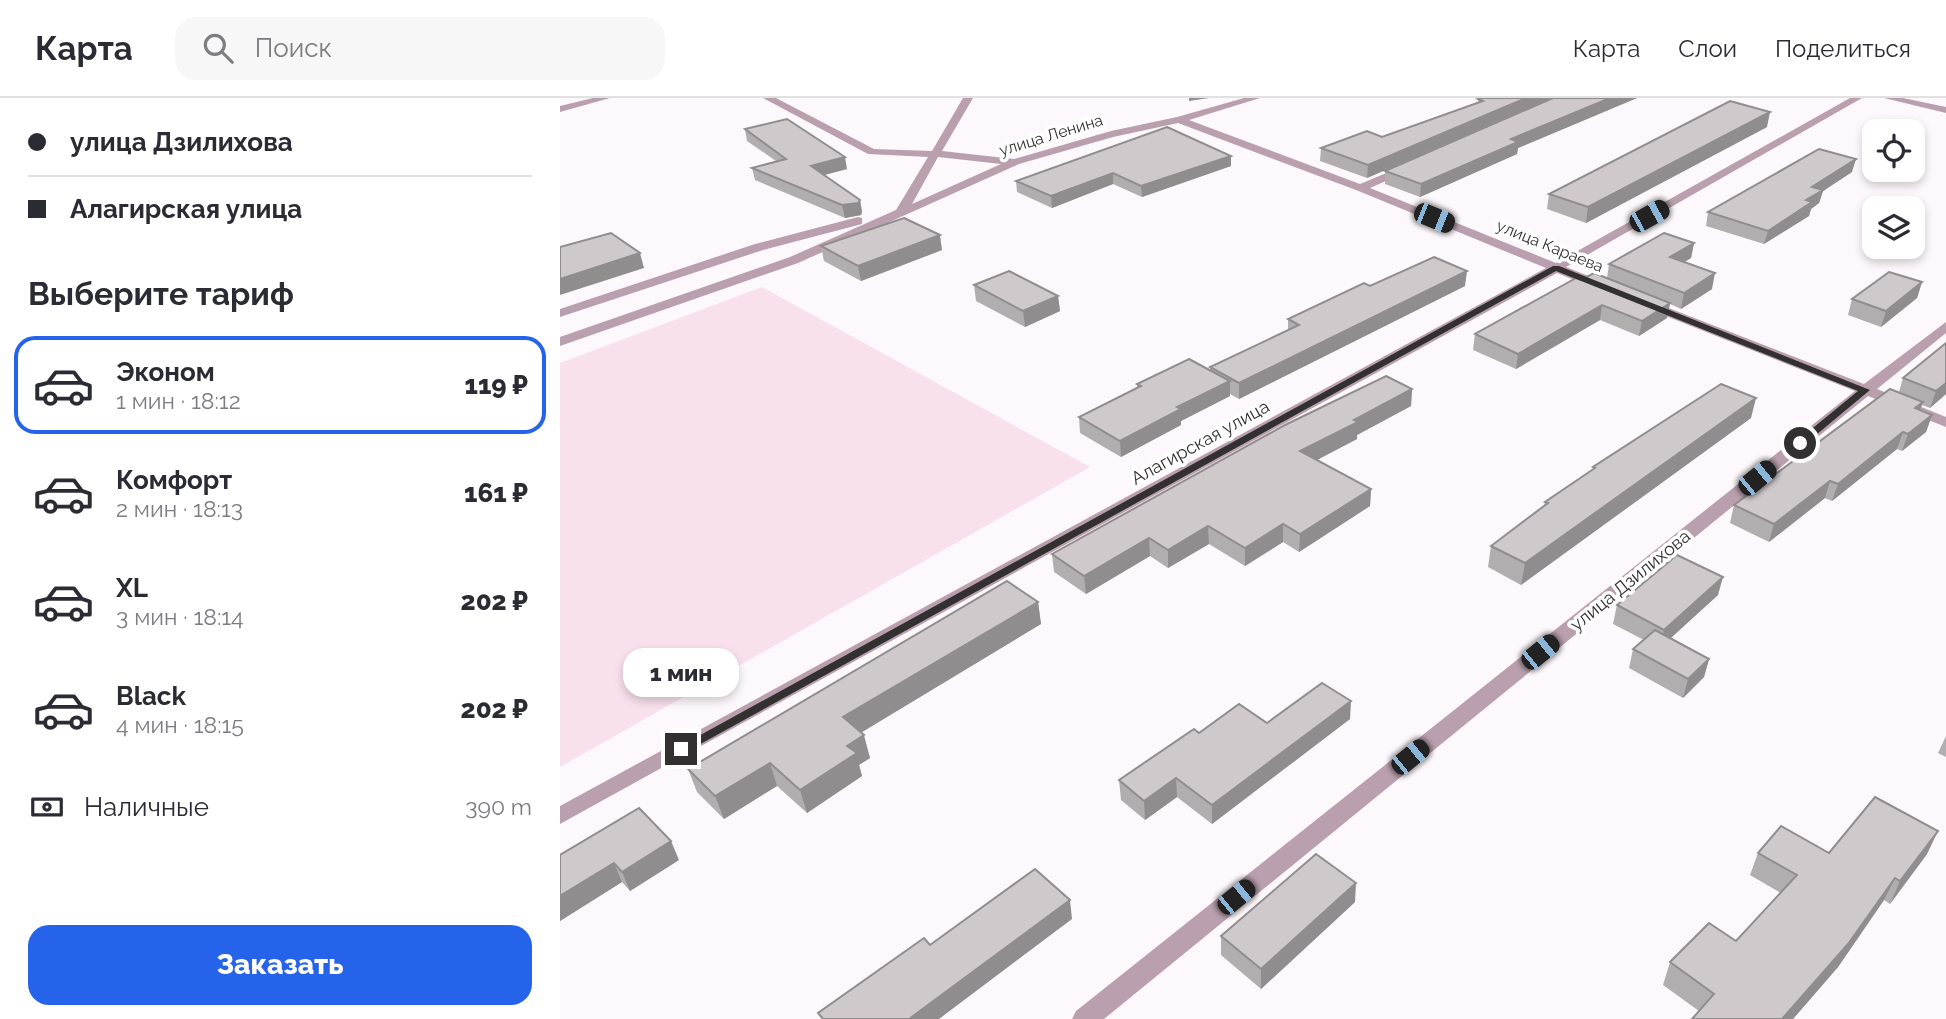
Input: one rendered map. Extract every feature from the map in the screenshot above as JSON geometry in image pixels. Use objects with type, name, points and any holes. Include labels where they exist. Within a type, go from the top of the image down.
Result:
[{"type":"street","points":[[560,109],[605,98]]},
{"type":"street","points":[[768,98],[872,152],[936,154],[1014,162]]},
{"type":"street","points":[[902,210],[968,98]]},
{"type":"street","name":"улица Ленина","points":[[560,342],[794,260],[1014,162],[1111,134],[1179,120],[1255,98]]},
{"type":"street","name":"Алагирская улица","points":[[560,816],[1556,268],[1857,98]]},
{"type":"street","points":[[1889,98],[1946,110]]},
{"type":"street","name":"улица Караева","points":[[1179,120],[1360,188],[1946,422]]},
{"type":"street","points":[[1360,188],[1421,162]]},
{"type":"street","name":"улица Ленина","points":[[560,313],[759,247],[902,210]]},
{"type":"street","name":"улица Дзилихова","points":[[1085,1019],[1946,326]]},
{"type":"shaded area","points":[[762,287],[1090,467],[560,767],[560,363]]},
{"type":"building","points":[[1526,98],[1368,165],[1321,148],[1367,131],[1382,137],[1483,101],[1478,99]]},
{"type":"building","points":[[1553,98],[1610,98],[1511,139],[1518,142],[1421,184],[1385,171]]},
{"type":"building","points":[[1730,101],[1770,112],[1588,207],[1549,194]]},
{"type":"building","points":[[787,119],[845,157],[811,166],[860,200],[858,203],[842,205],[752,168],[786,159],[745,129]]},
{"type":"building","points":[[1167,127],[1231,156],[1141,186],[1113,173],[1051,196],[1016,181]]},
{"type":"building","points":[[1819,149],[1856,159],[1812,187],[1823,190],[1806,200],[1812,202],[1768,231],[1708,212]]},
{"type":"building","points":[[904,218],[940,235],[858,266],[821,246]]},
{"type":"building","points":[[611,233],[640,253],[560,279],[560,247]]},
{"type":"building","points":[[1664,233],[1694,243],[1670,257],[1715,273],[1684,293],[1609,264]]},
{"type":"building","points":[[1434,257],[1467,271],[1239,383],[1210,367],[1299,325],[1288,319],[1364,283],[1370,286]]},
{"type":"building","points":[[1009,271],[1058,296],[1023,311],[974,285]]},
{"type":"building","points":[[1889,272],[1922,282],[1886,311],[1852,299]]},
{"type":"building","points":[[1594,273],[1670,303],[1642,321],[1602,305],[1518,354],[1475,334],[1576,278],[1581,280]]},
{"type":"building","points":[[1946,343],[1946,383],[1936,391],[1903,378]]},
{"type":"building","points":[[1189,359],[1230,381],[1177,407],[1181,409],[1120,441],[1079,417],[1141,386],[1137,384]]},
{"type":"building","points":[[1386,376],[1412,389],[1354,420],[1358,422],[1300,451],[1371,489],[1300,534],[1283,524],[1245,548],[1208,526],[1168,550],[1149,538],[1084,576],[1052,554],[1285,425]]},
{"type":"building","points":[[1721,384],[1756,398],[1525,563],[1491,546],[1548,503],[1545,502],[1595,468],[1593,467]]},
{"type":"building","points":[[1890,389],[1923,402],[1915,408],[1932,415],[1908,434],[1903,432],[1838,484],[1830,481],[1774,524],[1734,505]]},
{"type":"building","points":[[1677,555],[1723,577],[1664,630],[1617,605]]},
{"type":"building","points":[[1007,581],[1038,602],[843,717],[864,735],[847,746],[857,753],[800,790],[770,763],[715,796],[688,769]]},
{"type":"building","points":[[1655,630],[1709,659],[1688,679],[1633,649]]},
{"type":"building","points":[[1322,683],[1351,701],[1212,805],[1176,778],[1144,801],[1119,780],[1194,729],[1199,733],[1239,704],[1267,723]]},
{"type":"building","points":[[1875,797],[1938,831],[1900,881],[1895,878],[1848,944],[1782,1019],[1692,1019],[1714,994],[1670,962],[1709,923],[1736,941],[1797,875],[1758,853],[1781,826],[1829,853]]},
{"type":"building","points":[[639,808],[671,841],[622,872],[614,863],[560,896],[560,855]]},
{"type":"building","points":[[1316,854],[1356,883],[1261,969],[1221,936]]},
{"type":"building","points":[[1035,869],[1070,900],[909,1019],[823,1019],[818,1013],[924,938],[930,945]]},
{"type":"route","points":[[681,749],[1556,268],[1865,390],[1800,443]]}]
